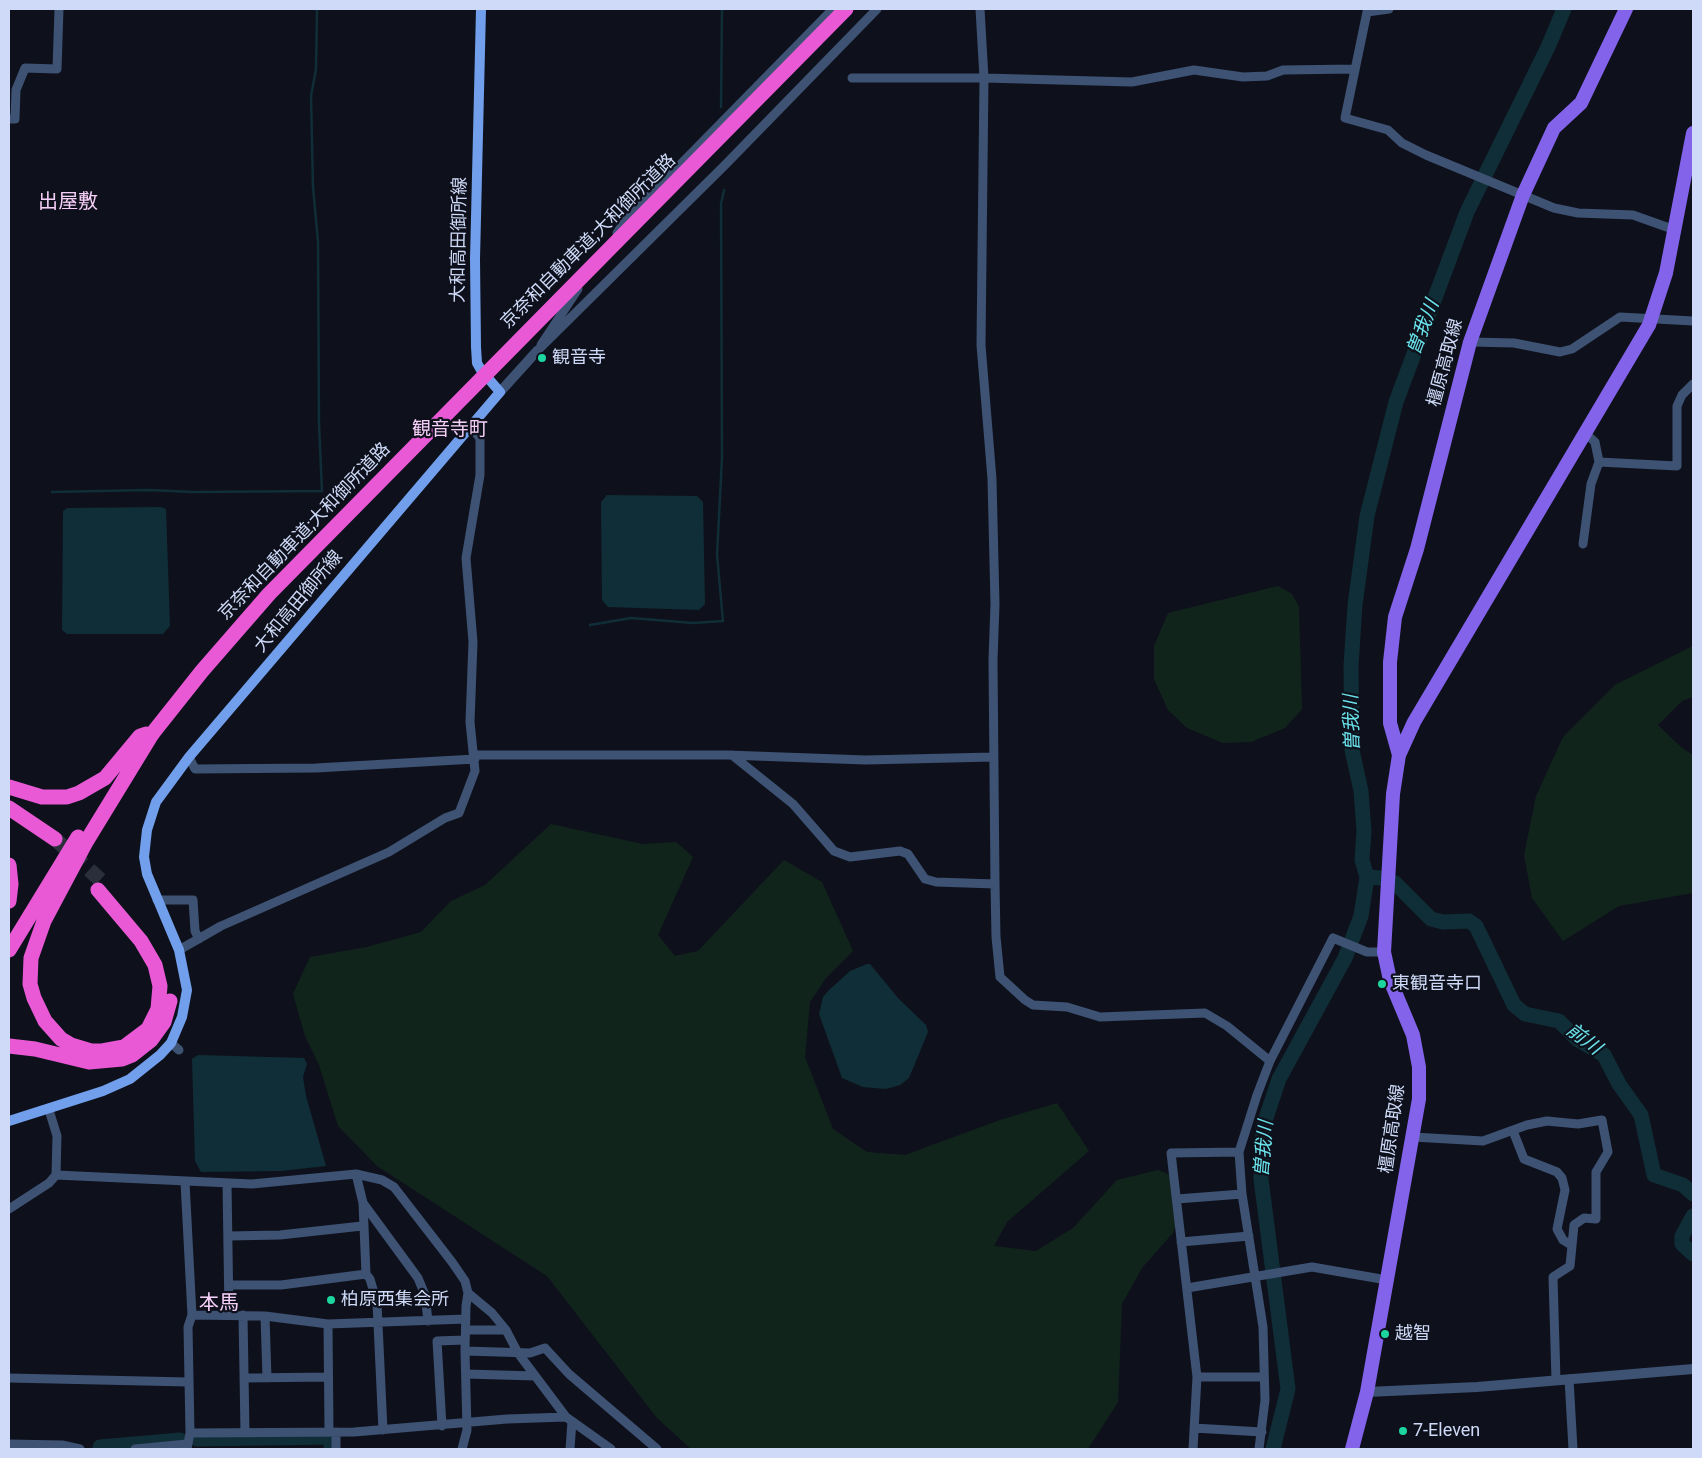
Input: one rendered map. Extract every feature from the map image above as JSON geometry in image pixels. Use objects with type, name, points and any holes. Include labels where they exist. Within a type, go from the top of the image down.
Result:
[{"type":"highway","name":"京奈和自動車道;大和御所道路","points":[[9,950],[76,841],[152,732],[269,594],[846,9]]},
{"type":"highway","points":[[9,787],[42,797],[61,797],[80,793],[105,778],[140,736],[152,732]]},
{"type":"highway","points":[[9,1046],[35,1049],[84,1061],[111,1061],[132,1055],[142,1048],[164,1022],[170,999],[170,982],[166,965],[148,933],[102,887],[141,940],[155,965],[160,986],[158,1009],[148,1028],[124,1047],[91,1051],[71,1045],[61,1039],[45,1021],[34,998],[30,984],[31,958],[44,921],[81,850],[152,732]]},
{"type":"highway","points":[[9,808],[51,843],[9,819]]},
{"type":"highway","points":[[9,864],[12,884],[9,901]]},
{"type":"main road","name":"大和高田御所線","points":[[9,1121],[49,1110],[103,1091],[130,1079],[175,1047],[187,990],[179,950],[147,874],[144,857],[147,830],[156,802],[189,757],[500,392],[477,363],[476,347],[474,259],[481,9]]},
{"type":"main road","name":"橿原高取線","points":[[1399,755],[1390,723],[1391,656],[1395,617],[1417,549],[1470,342],[1522,194],[1554,128],[1581,103],[1625,9]]},
{"type":"main road","name":"橿原高取線","points":[[1352,1449],[1367,1392],[1419,1100],[1418,1059],[1413,1035],[1387,972],[1384,952],[1394,782],[1399,755],[1414,722],[1636,349],[1652,318],[1666,273],[1693,133]]},
{"type":"street","points":[[9,119],[15,119],[16,90],[25,68],[57,69],[60,9]]},
{"type":"street","points":[[537,351],[625,222],[833,9]]},
{"type":"street","points":[[500,392],[537,351],[711,179],[877,9]]},
{"type":"street","points":[[980,9],[984,78],[981,345],[992,479],[995,604],[993,757],[995,884],[998,968],[1000,977],[1025,1000],[1034,1005],[1066,1007],[1100,1017],[1206,1013],[1228,1026],[1270,1061]]},
{"type":"street","points":[[1389,9],[1366,12],[1345,118],[1388,130],[1402,143],[1554,208],[1578,213],[1634,215],[1675,230]]},
{"type":"street","points":[[852,78],[984,78],[1132,82],[1194,70],[1243,76],[1267,76],[1283,70],[1355,69]]},
{"type":"street","points":[[1470,342],[1514,343],[1560,352],[1572,349],[1620,317],[1693,321]]},
{"type":"street","points":[[1599,462],[1677,466],[1677,406],[1682,395],[1693,384]]},
{"type":"street","points":[[179,950],[221,926],[389,852],[445,818],[459,813],[472,782],[475,757],[470,722],[473,642],[466,558],[480,475],[480,438],[470,426]]},
{"type":"street","points":[[1583,544],[1592,484],[1599,462],[1594,442],[1585,433]]},
{"type":"street","points":[[189,757],[195,769],[316,768],[475,757],[732,756],[866,760],[993,757]]},
{"type":"street","points":[[732,756],[793,804],[834,851],[850,856],[900,851],[908,854],[925,879],[936,882],[995,884]]},
{"type":"street","points":[[157,900],[193,900],[195,931],[199,939]]},
{"type":"street","points":[[1259,1449],[1262,1432],[1264,1377],[1263,1327],[1257,1276],[1242,1194],[1239,1152],[1270,1061],[1333,938],[1367,952],[1384,952]]},
{"type":"street","points":[[9,1209],[49,1183],[56,1175],[57,1143],[49,1110]]},
{"type":"street","points":[[1413,1137],[1483,1141],[1527,1125],[1547,1121],[1578,1124],[1602,1120],[1608,1152],[1596,1172],[1596,1219],[1584,1218],[1574,1225],[1570,1266],[1553,1277],[1556,1380]]},
{"type":"street","points":[[1513,1131],[1524,1159],[1557,1172],[1562,1178],[1565,1190],[1557,1229],[1563,1240],[1571,1245]]},
{"type":"street","points":[[1193,1449],[1197,1377],[1171,1153],[1239,1152]]},
{"type":"street","points":[[56,1175],[164,1179],[185,1182],[276,1183],[356,1174],[382,1180],[394,1186],[465,1281],[468,1293],[465,1340],[467,1424],[466,1439],[462,1449]]},
{"type":"street","points":[[356,1174],[363,1203],[362,1226],[366,1274],[370,1279],[377,1303],[383,1430]]},
{"type":"street","points":[[185,1182],[192,1315],[188,1327],[188,1441]]},
{"type":"street","points":[[227,1183],[229,1315]]},
{"type":"street","points":[[1177,1199],[1242,1194]]},
{"type":"street","points":[[363,1203],[418,1278],[425,1295],[428,1321]]},
{"type":"street","points":[[228,1236],[280,1235],[362,1226]]},
{"type":"street","points":[[1181,1242],[1249,1236]]},
{"type":"street","points":[[1187,1288],[1312,1267],[1387,1280]]},
{"type":"street","points":[[229,1285],[281,1285],[366,1274]]},
{"type":"street","points":[[468,1293],[492,1313],[506,1330],[518,1353],[569,1419],[609,1448]]},
{"type":"street","points":[[192,1315],[265,1316],[328,1324],[466,1319]]},
{"type":"street","points":[[243,1315],[245,1432]]},
{"type":"street","points":[[265,1316],[267,1378]]},
{"type":"street","points":[[328,1324],[328,1377],[332,1432],[336,1449]]},
{"type":"street","points":[[466,1330],[506,1330]]},
{"type":"street","points":[[442,1426],[437,1341],[465,1340]]},
{"type":"street","points":[[465,1351],[530,1353],[545,1348],[569,1374],[657,1449]]},
{"type":"street","points":[[1367,1392],[1569,1380],[1693,1369]]},
{"type":"street","points":[[466,1374],[536,1376]]},
{"type":"street","points":[[244,1378],[328,1377]]},
{"type":"street","points":[[1197,1377],[1264,1377]]},
{"type":"street","points":[[9,1378],[188,1382]]},
{"type":"street","points":[[1569,1380],[1573,1449]]},
{"type":"street","points":[[135,1449],[245,1432],[383,1430],[507,1419],[569,1419]]},
{"type":"street","points":[[569,1419],[570,1449]]},
{"type":"street","points":[[1194,1428],[1262,1432]]},
{"type":"street","points":[[9,1444],[62,1445],[80,1449]]},
{"type":"green space","points":[[1278,586],[1292,594],[1299,607],[1302,709],[1285,728],[1251,742],[1223,743],[1187,728],[1168,710],[1154,679],[1154,646],[1168,613]]},
{"type":"green space","points":[[1693,646],[1693,697],[1682,701],[1658,725],[1682,748],[1693,755],[1693,893],[1619,906],[1563,941],[1532,898],[1524,855],[1536,796],[1563,737],[1615,685]]},
{"type":"green space","points":[[551,824],[643,844],[676,842],[693,857],[658,935],[675,956],[698,951],[784,860],[822,882],[853,951],[826,978],[810,1002],[805,1057],[833,1129],[867,1152],[905,1155],[1000,1120],[1057,1103],[1089,1151],[1007,1222],[994,1246],[1036,1251],[1073,1228],[1117,1180],[1158,1170],[1177,1178],[1181,1209],[1173,1233],[1142,1268],[1122,1304],[1118,1402],[1088,1449],[691,1449],[657,1418],[547,1276],[377,1166],[338,1126],[319,1065],[305,1036],[293,994],[310,957],[367,947],[421,932],[451,901],[485,885]]},
{"type":"water","points":[[607,495],[697,496],[703,502],[705,604],[699,610],[608,607],[602,600],[601,502]]},
{"type":"water","points":[[161,507],[166,509],[170,626],[163,634],[67,634],[62,630],[63,511],[67,508]]},
{"type":"water","points":[[870,964],[898,998],[926,1025],[928,1032],[909,1078],[900,1085],[886,1089],[863,1087],[842,1078],[819,1014],[823,997],[828,991],[850,971]]},
{"type":"water","points":[[198,1055],[304,1058],[307,1064],[303,1077],[306,1096],[326,1166],[281,1171],[201,1172],[195,1161],[192,1059]]},
{"type":"waterway","points":[[52,492],[148,490],[193,492],[322,491],[319,424],[318,242],[313,187],[311,96],[316,69],[317,9]]},
{"type":"waterway","points":[[721,107],[722,9]]},
{"type":"waterway","name":"曽我川","points":[[1273,1449],[1288,1389],[1261,1179],[1263,1127],[1279,1079],[1345,958],[1361,916],[1367,877],[1362,860],[1364,831],[1361,791],[1352,750],[1351,666],[1355,605],[1367,516],[1396,402],[1467,212],[1548,47],[1564,9]]},
{"type":"waterway","points":[[590,625],[631,618],[693,623],[723,621],[717,555],[722,458],[721,204],[724,190]]},
{"type":"waterway","name":"前川","points":[[1367,877],[1382,878],[1395,883],[1431,919],[1443,922],[1469,921],[1476,926],[1514,1005],[1525,1014],[1559,1021],[1577,1039],[1604,1055],[1619,1084],[1641,1115],[1654,1175],[1683,1185],[1693,1194]]},
{"type":"waterway","name":"前川","points":[[1693,1216],[1682,1236],[1682,1244],[1693,1254]]},
{"type":"waterway","points":[[197,1439],[332,1437],[331,1449]]},
{"type":"waterway","points":[[100,1447],[180,1440]]},
{"type":"waterway","points":[[9,1449],[47,1449]]},
{"type":"tunnel","points":[[55,839],[105,884]]},
{"type":"place","name":"観音寺","points":[[542,358]]},
{"type":"place","name":"東観音寺口","points":[[1382,984]]},
{"type":"place","name":"柏原西集会所","points":[[331,1300]]},
{"type":"place","name":"越智","points":[[1385,1334]]},
{"type":"place","name":"7-Eleven","points":[[1403,1431]]},
{"type":"district","name":"出屋敷","points":[[68,203]]},
{"type":"district","name":"観音寺町","points":[[450,430]]},
{"type":"district","name":"本馬","points":[[219,1304]]}]
